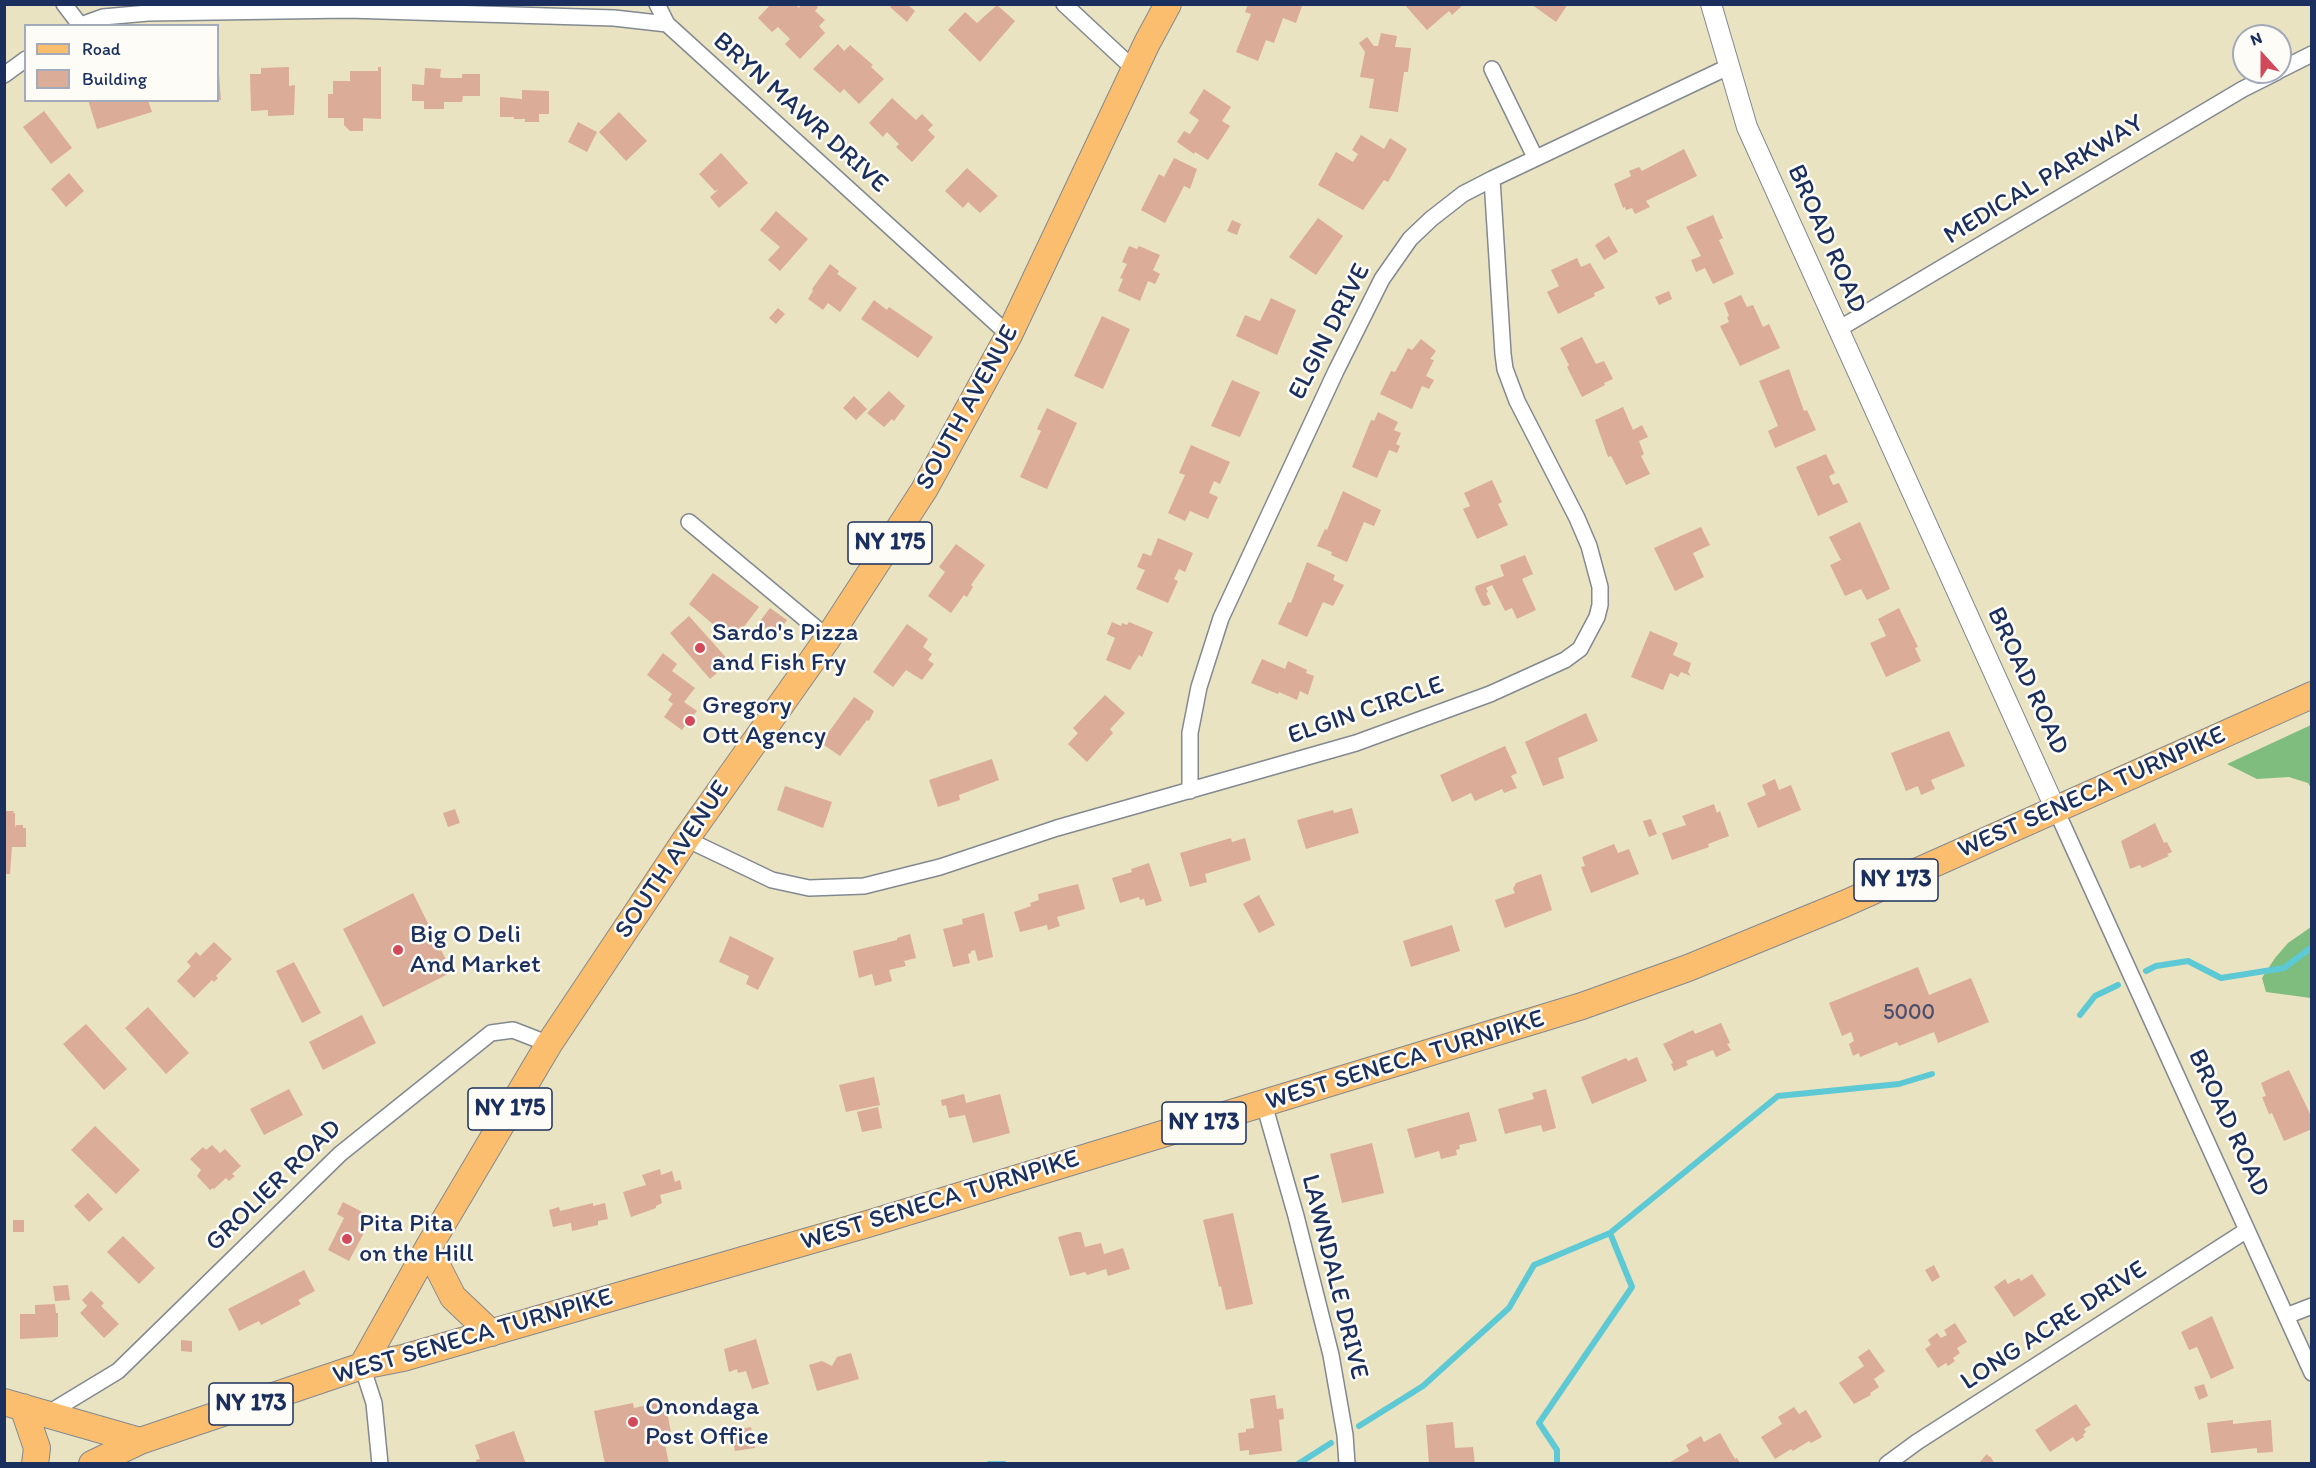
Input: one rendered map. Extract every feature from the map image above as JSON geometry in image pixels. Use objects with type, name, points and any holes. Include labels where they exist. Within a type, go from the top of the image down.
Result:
[{"type":"main road","name":"SOUTH AVENUE","points":[[362,1366],[428,1248],[549,1044],[686,839],[828,638],[924,490],[1010,335],[1168,4]]},
{"type":"main road","name":"WEST SENECA TURNPIKE","points":[[92,1464],[140,1441],[362,1366],[403,1358],[882,1219],[1582,1006],[1688,968],[1844,904],[2312,695]]},
{"type":"main road","points":[[428,1248],[453,1297],[490,1332]]},
{"type":"main road","points":[[25,1408],[140,1441]]},
{"type":"main road","points":[[25,1408],[38,1448],[35,1464]]},
{"type":"street","points":[[64,4],[78,24]]},
{"type":"street","points":[[657,4],[667,24]]},
{"type":"street","points":[[1064,4],[1135,70]]},
{"type":"street","name":"BROAD ROAD","points":[[1711,4],[1747,127],[1837,330],[2312,1373]]},
{"type":"street","points":[[82,24],[103,17],[148,13],[348,10],[614,18],[667,24]]},
{"type":"street","name":"BRYN MAWR DRIVE","points":[[667,24],[1010,335]]},
{"type":"street","name":"MEDICAL PARKWAY","points":[[2292,64],[2312,54]]},
{"type":"street","points":[[4,75],[24,60]]},
{"type":"street","name":"ELGIN DRIVE","points":[[1190,792],[1190,733],[1199,687],[1221,618],[1336,371],[1382,279],[1410,239],[1431,219],[1464,194],[1535,157],[1728,67]]},
{"type":"street","points":[[1492,69],[1535,157]]},
{"type":"street","name":"MEDICAL PARKWAY","points":[[1837,330],[2253,84]]},
{"type":"street","name":"ELGIN CIRCLE","points":[[686,839],[772,880],[809,888],[864,886],[940,867],[1057,828],[1356,743],[1490,694],[1565,660],[1580,649],[1598,617],[1600,587],[1589,546],[1517,401],[1505,369],[1492,179]]},
{"type":"street","points":[[689,522],[828,638]]},
{"type":"street","name":"GROLIER ROAD","points":[[25,1408],[118,1371],[346,1148],[491,1033],[513,1030],[549,1044]]},
{"type":"street","name":"LAWNDALE DRIVE","points":[[1264,1104],[1296,1216],[1331,1356],[1345,1435],[1347,1464]]},
{"type":"street","name":"LONG ACRE DRIVE","points":[[1887,1464],[1917,1442],[2247,1230]]},
{"type":"street","points":[[2286,1316],[2312,1306]]},
{"type":"street","points":[[362,1366],[374,1403],[380,1464]]},
{"type":"green space","points":[[2311,725],[2311,788],[2308,783],[2289,777],[2257,779],[2227,764]]},
{"type":"green space","points":[[2311,927],[2311,998],[2266,992],[2262,978],[2275,958],[2288,943]]},
{"type":"building","points":[[771,4],[795,4],[799,8],[801,4],[815,4],[818,7],[815,11],[825,20],[819,26],[825,33],[800,59],[785,44],[790,39],[778,27],[772,32],[758,18]]},
{"type":"building","points":[[893,4],[907,4],[915,11],[907,22],[890,7]]},
{"type":"building","points":[[1248,4],[1302,6],[1296,23],[1283,18],[1274,43],[1266,40],[1258,61],[1236,52],[1251,14],[1245,12]]},
{"type":"building","points":[[1404,4],[1464,4],[1452,15],[1449,11],[1427,30]]},
{"type":"building","points":[[1531,4],[1568,4],[1556,22]]},
{"type":"building","points":[[997,5],[1015,21],[980,62],[948,30],[965,12],[977,23]]},
{"type":"building","points":[[1381,33],[1397,36],[1395,47],[1411,48],[1408,72],[1404,72],[1398,112],[1369,108],[1374,79],[1360,77],[1365,52],[1359,43],[1367,37],[1374,46],[1378,46]]},
{"type":"building","points":[[838,44],[844,51],[850,45],[873,65],[871,67],[884,79],[859,104],[844,89],[840,93],[813,69]]},
{"type":"building","points":[[289,67],[289,86],[295,85],[294,115],[268,116],[268,110],[251,111],[250,74],[261,74],[261,68]]},
{"type":"building","points":[[378,67],[381,67],[381,119],[363,118],[363,131],[350,131],[344,125],[344,118],[328,118],[328,94],[333,94],[333,81],[350,81],[350,71],[378,71]]},
{"type":"building","points":[[425,68],[441,69],[440,77],[443,78],[462,78],[462,74],[480,74],[480,96],[463,96],[462,102],[444,102],[444,109],[424,109],[424,101],[412,101],[412,84],[424,85]]},
{"type":"building","points":[[219,74],[221,100],[219,100]]},
{"type":"building","points":[[1204,89],[1231,107],[1222,121],[1230,126],[1208,160],[1195,152],[1194,154],[1177,142],[1184,131],[1190,134],[1199,120],[1189,113]]},
{"type":"building","points":[[522,90],[549,91],[549,114],[539,114],[539,122],[500,117],[500,97],[522,99]]},
{"type":"building","points":[[892,98],[916,120],[922,114],[933,125],[928,130],[935,137],[912,162],[896,147],[899,144],[887,132],[883,137],[869,123]]},
{"type":"building","points":[[89,102],[149,102],[152,112],[97,129]]},
{"type":"building","points":[[44,111],[72,148],[51,164],[23,127]]},
{"type":"building","points":[[619,112],[647,141],[626,161],[599,132]]},
{"type":"building","points":[[578,122],[597,132],[587,152],[568,142]]},
{"type":"building","points":[[1361,135],[1384,149],[1390,138],[1407,149],[1388,182],[1384,180],[1363,210],[1318,185],[1336,152],[1353,162],[1358,154],[1352,150]]},
{"type":"building","points":[[1684,149],[1697,176],[1646,201],[1650,207],[1635,214],[1632,208],[1626,210],[1625,207],[1623,208],[1614,184],[1631,176],[1629,171],[1639,167],[1642,171]]},
{"type":"building","points":[[721,153],[748,183],[719,208],[710,197],[719,189],[715,191],[699,174]]},
{"type":"building","points":[[1174,158],[1197,169],[1190,189],[1184,186],[1165,223],[1141,210],[1159,174],[1164,177]]},
{"type":"building","points":[[967,168],[998,196],[980,213],[968,202],[963,208],[945,191]]},
{"type":"building","points":[[69,173],[84,191],[66,207],[51,189]]},
{"type":"building","points":[[776,211],[808,239],[780,271],[768,260],[780,247],[760,230]]},
{"type":"building","points":[[1713,215],[1723,238],[1719,240],[1734,274],[1713,284],[1705,268],[1696,272],[1691,260],[1701,256],[1686,227]]},
{"type":"building","points":[[1318,218],[1343,236],[1316,275],[1289,257]]},
{"type":"building","points":[[1232,220],[1241,224],[1237,235],[1227,231]]},
{"type":"building","points":[[1609,236],[1618,252],[1604,260],[1595,245]]},
{"type":"building","points":[[1129,246],[1137,249],[1139,246],[1160,255],[1153,270],[1160,274],[1155,284],[1148,281],[1140,301],[1118,291],[1123,279],[1120,278],[1127,264],[1122,262]]},
{"type":"building","points":[[1577,258],[1581,267],[1590,263],[1605,288],[1594,293],[1595,296],[1558,314],[1547,292],[1559,286],[1551,270]]},
{"type":"building","points":[[830,264],[839,271],[837,274],[857,288],[840,312],[828,303],[823,310],[808,299],[812,289]]},
{"type":"building","points":[[1669,291],[1672,299],[1659,305],[1655,297]]},
{"type":"building","points":[[1741,295],[1747,307],[1753,305],[1763,327],[1769,324],[1780,348],[1740,366],[1720,326],[1729,322],[1724,303]]},
{"type":"building","points":[[1271,298],[1296,310],[1277,355],[1236,336],[1245,315],[1260,321]]},
{"type":"building","points":[[874,300],[887,310],[889,307],[933,337],[918,358],[861,319]]},
{"type":"building","points":[[778,308],[785,314],[776,324],[769,318]]},
{"type":"building","points":[[1102,316],[1130,329],[1103,389],[1074,376]]},
{"type":"building","points":[[1582,337],[1596,364],[1604,361],[1613,379],[1582,397],[1560,348]]},
{"type":"building","points":[[1421,339],[1436,351],[1430,359],[1434,360],[1426,376],[1434,380],[1429,389],[1422,386],[1412,409],[1380,394],[1391,371],[1395,372],[1408,348],[1412,350]]},
{"type":"building","points":[[1789,369],[1804,411],[1807,410],[1816,430],[1775,448],[1768,431],[1778,426],[1759,381]]},
{"type":"building","points":[[1232,380],[1260,392],[1240,437],[1211,426]]},
{"type":"building","points":[[889,391],[905,406],[894,421],[892,419],[884,427],[867,413]]},
{"type":"building","points":[[854,396],[867,409],[856,420],[843,408]]},
{"type":"building","points":[[1623,407],[1633,430],[1642,425],[1648,437],[1639,441],[1644,454],[1641,456],[1650,474],[1626,485],[1611,456],[1608,457],[1595,420]]},
{"type":"building","points":[[1047,408],[1077,423],[1047,489],[1020,477],[1041,431],[1037,429]]},
{"type":"building","points":[[1378,412],[1398,422],[1394,430],[1401,433],[1396,444],[1400,446],[1397,453],[1389,450],[1377,478],[1352,467],[1371,420],[1374,421]]},
{"type":"building","points":[[1191,445],[1230,462],[1220,484],[1214,481],[1209,493],[1218,497],[1208,519],[1190,511],[1185,521],[1168,513],[1185,475],[1179,473]]},
{"type":"building","points":[[1826,454],[1835,473],[1829,476],[1833,485],[1839,483],[1848,502],[1818,516],[1796,467]]},
{"type":"building","points":[[1492,480],[1502,502],[1498,504],[1508,525],[1477,539],[1463,509],[1470,506],[1464,493]]},
{"type":"building","points":[[1343,491],[1381,510],[1374,526],[1364,522],[1347,562],[1317,546],[1325,529],[1327,530]]},
{"type":"building","points":[[1860,522],[1890,589],[1867,600],[1861,589],[1845,596],[1830,565],[1841,560],[1829,537]]},
{"type":"building","points":[[1701,527],[1710,545],[1693,553],[1704,577],[1675,591],[1654,548]]},
{"type":"building","points":[[1158,538],[1193,553],[1185,572],[1179,569],[1174,579],[1178,581],[1168,603],[1136,589],[1145,570],[1137,567],[1143,553],[1151,556]]},
{"type":"building","points":[[956,544],[985,565],[971,585],[973,587],[967,597],[964,595],[951,613],[928,596],[945,572],[939,567]]},
{"type":"building","points":[[1525,555],[1533,574],[1522,579],[1536,610],[1517,619],[1512,608],[1505,611],[1492,585],[1486,588],[1491,604],[1482,605],[1475,589],[1476,586],[1504,576],[1500,565]]},
{"type":"building","points":[[1307,562],[1335,575],[1333,580],[1344,585],[1333,606],[1323,602],[1307,637],[1278,624],[1288,602],[1291,603]]},
{"type":"building","points":[[713,573],[759,607],[733,641],[689,604]]},
{"type":"building","points":[[770,608],[787,620],[770,643],[753,630]]},
{"type":"building","points":[[1899,608],[1918,647],[1915,648],[1921,661],[1886,677],[1870,643],[1886,636],[1878,619]]},
{"type":"building","name":"Sardo's Pizza and Fish Fry","points":[[689,616],[730,662],[710,679],[670,633]]},
{"type":"building","points":[[1112,622],[1121,626],[1122,623],[1127,625],[1129,622],[1153,632],[1142,657],[1139,655],[1130,670],[1106,660],[1115,638],[1107,634]]},
{"type":"building","points":[[907,624],[928,639],[923,647],[932,654],[928,660],[934,664],[922,680],[906,670],[893,687],[873,672]]},
{"type":"building","points":[[1650,631],[1678,643],[1673,655],[1691,663],[1688,672],[1691,676],[1681,672],[1678,677],[1670,673],[1663,690],[1631,677]]},
{"type":"building","points":[[663,653],[677,664],[672,671],[695,688],[684,702],[697,711],[691,718],[695,721],[690,726],[687,723],[682,730],[664,717],[673,704],[668,700],[672,694],[647,675]]},
{"type":"building","points":[[1262,659],[1285,669],[1288,661],[1307,670],[1306,673],[1314,676],[1308,695],[1300,691],[1297,700],[1251,683]]},
{"type":"building","points":[[1105,695],[1125,713],[1110,729],[1113,733],[1087,762],[1068,744],[1078,733],[1073,728]]},
{"type":"building","points":[[854,697],[874,711],[869,721],[867,720],[840,756],[821,743]]},
{"type":"building","points":[[1586,713],[1598,741],[1558,758],[1564,778],[1543,786],[1525,742]]},
{"type":"building","points":[[1949,731],[1965,766],[1931,780],[1935,789],[1921,795],[1918,786],[1906,791],[1891,753]]},
{"type":"building","points":[[1505,746],[1517,773],[1511,776],[1517,788],[1504,793],[1502,789],[1475,801],[1471,793],[1452,802],[1440,775]]},
{"type":"building","points":[[992,759],[999,780],[959,795],[960,800],[938,807],[929,780]]},
{"type":"building","points":[[1775,779],[1779,790],[1791,785],[1801,810],[1758,828],[1747,803],[1766,795],[1762,785]]},
{"type":"building","points":[[785,786],[832,802],[823,828],[777,810]]},
{"type":"building","points":[[1714,804],[1717,813],[1720,811],[1729,836],[1708,844],[1709,847],[1672,860],[1662,833],[1686,825],[1682,816]]},
{"type":"building","points":[[1352,808],[1359,833],[1306,849],[1297,820],[1333,810],[1334,813]]},
{"type":"building","points":[[455,809],[460,823],[448,827],[443,813]]},
{"type":"building","points":[[4,811],[14,811],[15,828],[16,825],[23,825],[23,828],[26,828],[26,847],[12,847],[10,874],[5,874]]},
{"type":"building","points":[[1651,819],[1657,834],[1649,837],[1643,821]]},
{"type":"building","points":[[2155,823],[2164,843],[2167,842],[2172,852],[2167,854],[2169,856],[2142,868],[2140,865],[2130,869],[2121,841]]},
{"type":"building","points":[[1231,838],[1232,842],[1245,838],[1251,860],[1205,874],[1207,882],[1190,887],[1180,853]]},
{"type":"building","points":[[1614,844],[1618,853],[1629,849],[1639,874],[1591,893],[1581,867],[1585,866],[1582,857]]},
{"type":"building","points":[[1149,863],[1162,901],[1146,906],[1144,899],[1140,900],[1139,897],[1120,903],[1112,878],[1132,872],[1131,869]]},
{"type":"building","points":[[1541,874],[1552,910],[1505,928],[1495,900],[1515,893],[1513,889],[1516,883]]},
{"type":"building","points":[[1078,884],[1085,909],[1057,917],[1060,926],[1048,930],[1047,925],[1020,932],[1014,912],[1031,906],[1030,903],[1039,900],[1038,894]]},
{"type":"building","name":"Big O Deli And Market","points":[[413,893],[452,972],[383,1007],[343,929]]},
{"type":"building","points":[[1259,895],[1275,925],[1259,933],[1243,904]]},
{"type":"building","points":[[984,913],[993,957],[978,961],[975,950],[971,951],[968,954],[970,963],[953,967],[943,929],[963,924],[962,919]]},
{"type":"building","points":[[1452,925],[1460,951],[1411,967],[1403,941]]},
{"type":"building","points":[[910,934],[916,958],[904,961],[906,966],[889,970],[892,981],[875,986],[872,974],[859,978],[853,951],[897,940],[897,938]]},
{"type":"building","points":[[730,936],[774,958],[758,990],[746,984],[749,976],[719,962]]},
{"type":"building","points":[[214,942],[232,959],[216,976],[218,978],[214,982],[212,980],[194,998],[177,981],[191,966],[187,962],[196,952],[200,956]]},
{"type":"building","points":[[294,962],[321,1013],[302,1023],[276,971]]},
{"type":"building","points":[[1918,967],[1929,995],[1971,978],[1989,1022],[1938,1043],[1934,1032],[1899,1046],[1897,1042],[1860,1057],[1859,1053],[1853,1056],[1849,1044],[1854,1041],[1851,1032],[1842,1036],[1829,1003]]},
{"type":"building","points":[[148,1007],[189,1053],[166,1074],[125,1028]]},
{"type":"building","points":[[362,1015],[376,1043],[323,1070],[309,1042]]},
{"type":"building","points":[[1721,1023],[1731,1050],[1716,1057],[1713,1050],[1686,1061],[1688,1065],[1674,1071],[1671,1064],[1673,1063],[1663,1044],[1693,1030],[1695,1034]]},
{"type":"building","points":[[86,1024],[127,1069],[104,1090],[63,1044]]},
{"type":"building","points":[[1637,1057],[1647,1081],[1592,1104],[1581,1077],[1626,1058],[1628,1061]]},
{"type":"building","points":[[2289,1070],[2312,1118],[2312,1129],[2284,1141],[2262,1097],[2266,1096],[2261,1083]]},
{"type":"building","points":[[874,1077],[880,1105],[846,1112],[839,1085]]},
{"type":"building","points":[[289,1089],[303,1115],[264,1135],[250,1109]]},
{"type":"building","points":[[1546,1089],[1556,1128],[1543,1132],[1541,1125],[1505,1134],[1498,1109],[1534,1099],[1532,1093]]},
{"type":"building","points":[[964,1094],[966,1103],[1000,1094],[1010,1133],[973,1143],[965,1115],[949,1118],[946,1105],[942,1106],[941,1100]]},
{"type":"building","points":[[878,1107],[882,1128],[862,1132],[857,1112]]},
{"type":"building","points":[[1469,1112],[1477,1141],[1459,1145],[1460,1149],[1456,1150],[1457,1155],[1441,1159],[1439,1151],[1415,1158],[1407,1129]]},
{"type":"building","points":[[95,1126],[140,1170],[116,1194],[71,1150]]},
{"type":"building","points":[[1372,1143],[1384,1193],[1342,1203],[1330,1154]]},
{"type":"building","points":[[212,1145],[220,1153],[225,1149],[241,1166],[232,1174],[235,1176],[229,1181],[226,1178],[210,1190],[197,1176],[201,1170],[190,1159],[203,1147],[206,1150]]},
{"type":"building","points":[[660,1169],[661,1175],[672,1171],[675,1182],[680,1180],[682,1189],[660,1195],[662,1203],[656,1208],[631,1217],[623,1192],[646,1185],[642,1175]]},
{"type":"building","points":[[88,1193],[103,1209],[89,1222],[74,1206]]},
{"type":"building","name":"Pita Pita on the Hill","points":[[343,1202],[372,1217],[370,1220],[374,1222],[369,1228],[367,1227],[349,1261],[328,1250],[344,1218],[337,1214]]},
{"type":"building","points":[[593,1203],[593,1206],[605,1203],[608,1219],[598,1221],[598,1225],[572,1231],[571,1223],[553,1227],[549,1210],[559,1207],[560,1211]]},
{"type":"building","points":[[1233,1213],[1253,1304],[1226,1310],[1203,1220]]},
{"type":"building","points":[[13,1220],[24,1220],[24,1232],[13,1232]]},
{"type":"building","points":[[1081,1232],[1085,1247],[1101,1243],[1104,1254],[1123,1248],[1130,1269],[1108,1276],[1106,1269],[1087,1275],[1085,1272],[1070,1276],[1058,1237]]},
{"type":"building","points":[[123,1236],[155,1268],[139,1284],[107,1252]]},
{"type":"building","points":[[1934,1265],[1940,1277],[1932,1282],[1925,1270]]},
{"type":"building","points":[[304,1270],[315,1291],[298,1300],[301,1304],[261,1325],[259,1321],[239,1331],[228,1309]]},
{"type":"building","points":[[2032,1274],[2046,1295],[2014,1317],[1994,1287],[2005,1279],[2008,1284],[2019,1278],[2021,1281]]},
{"type":"building","points":[[68,1285],[70,1300],[55,1301],[53,1286]]},
{"type":"building","points":[[91,1291],[104,1303],[101,1306],[119,1324],[104,1338],[80,1313],[87,1306],[82,1300]]},
{"type":"building","points":[[55,1304],[56,1313],[58,1313],[58,1337],[20,1339],[20,1314],[35,1314],[35,1305]]},
{"type":"building","points":[[2212,1316],[2234,1368],[2211,1379],[2197,1347],[2189,1350],[2181,1332]]},
{"type":"building","points":[[1955,1323],[1967,1342],[1957,1348],[1960,1353],[1953,1358],[1955,1361],[1948,1366],[1946,1363],[1938,1368],[1925,1349],[1931,1345],[1928,1340],[1937,1333],[1941,1338],[1947,1335],[1944,1330]]},
{"type":"building","points":[[756,1339],[769,1384],[752,1389],[746,1371],[738,1373],[737,1369],[729,1372],[724,1349]]},
{"type":"building","points":[[181,1340],[192,1341],[192,1352],[181,1351]]},
{"type":"building","points":[[1869,1349],[1885,1371],[1874,1379],[1879,1387],[1870,1393],[1871,1395],[1854,1404],[1839,1383],[1864,1366],[1858,1357]]},
{"type":"building","points":[[851,1353],[859,1379],[817,1391],[809,1365],[822,1361],[832,1366],[837,1357]]},
{"type":"building","points":[[2204,1384],[2208,1396],[2199,1400],[2194,1387]]},
{"type":"building","points":[[1275,1395],[1277,1409],[1283,1408],[1284,1419],[1279,1420],[1282,1451],[1249,1455],[1249,1450],[1240,1451],[1238,1433],[1254,1428],[1250,1399]]},
{"type":"building","name":"Onondaga Post Office","points":[[665,1401],[671,1433],[663,1434],[669,1464],[605,1464],[594,1411],[633,1403],[634,1408]]},
{"type":"building","points":[[2076,1404],[2091,1425],[2084,1429],[2086,1432],[2084,1437],[2076,1442],[2073,1437],[2050,1452],[2035,1430]]},
{"type":"building","points":[[1794,1407],[1799,1414],[1806,1410],[1822,1437],[1811,1443],[1809,1441],[1793,1451],[1791,1449],[1775,1459],[1761,1437],[1782,1424],[1778,1417]]},
{"type":"building","points":[[2233,1420],[2233,1424],[2271,1420],[2273,1452],[2257,1453],[2257,1448],[2211,1453],[2207,1423]]},
{"type":"building","points":[[1453,1422],[1455,1448],[1473,1447],[1475,1464],[1429,1464],[1426,1425]]},
{"type":"building","points":[[751,1427],[755,1448],[735,1451],[731,1431]]},
{"type":"building","points":[[514,1431],[526,1464],[477,1464],[476,1460],[480,1459],[475,1445]]},
{"type":"building","points":[[1720,1433],[1735,1459],[1737,1458],[1741,1464],[1667,1464],[1689,1451],[1686,1445],[1701,1436],[1704,1442]]},
{"type":"building","points":[[1987,1454],[1995,1464],[1978,1464]]},
{"type":"waterway","points":[[2146,971],[2156,966],[2188,961],[2221,978],[2284,968],[2312,947]]},
{"type":"waterway","points":[[2080,1015],[2095,996],[2118,985]]},
{"type":"waterway","points":[[1359,1426],[1423,1386],[1509,1308],[1534,1265],[1610,1233],[1778,1096],[1899,1084],[1932,1074]]},
{"type":"waterway","points":[[1557,1464],[1557,1450],[1539,1423],[1632,1287],[1610,1233]]},
{"type":"waterway","points":[[1298,1464],[1331,1443]]},
{"type":"waterway","points":[[989,1464],[1004,1464]]},
{"type":"place","name":"Sardo's Pizza and Fish Fry","points":[[700,648]]},
{"type":"place","name":"Gregory Ott Agency","points":[[690,721]]},
{"type":"place","name":"Big O Deli And Market","points":[[398,950]]},
{"type":"place","name":"Pita Pita on the Hill","points":[[347,1239]]},
{"type":"place","name":"Onondaga Post Office","points":[[633,1422]]}]
